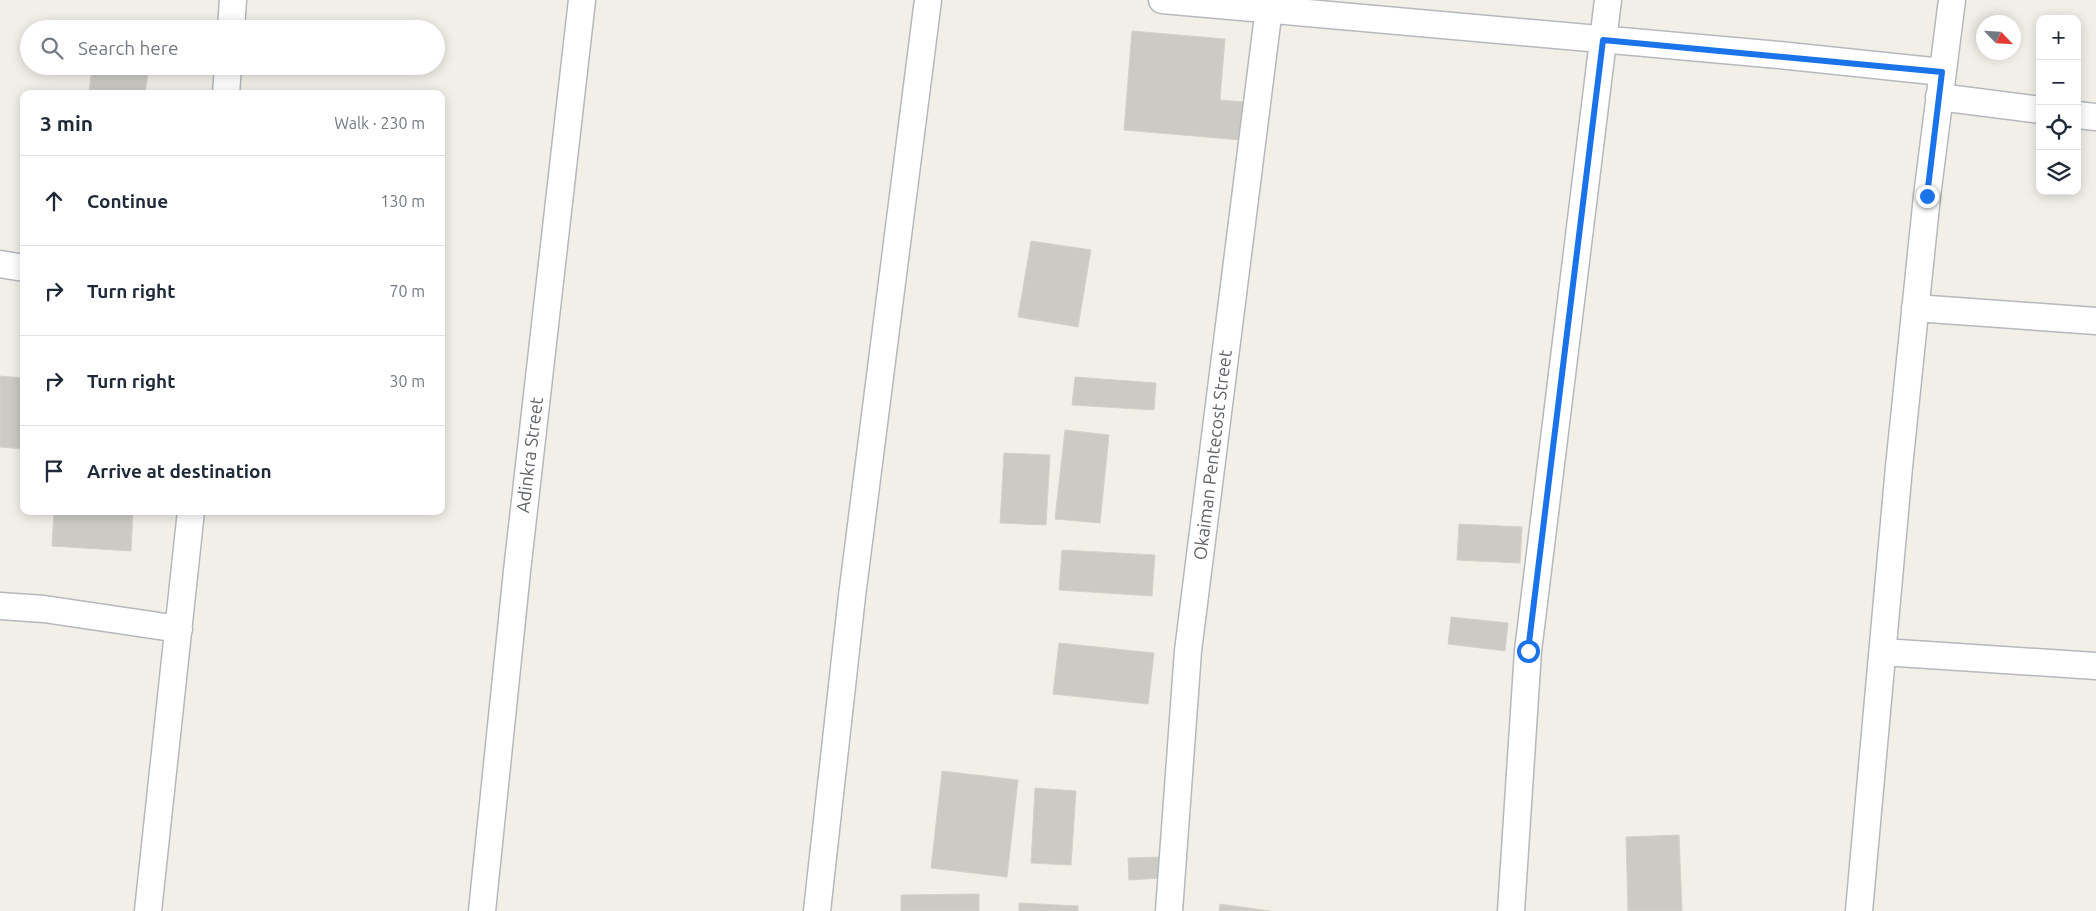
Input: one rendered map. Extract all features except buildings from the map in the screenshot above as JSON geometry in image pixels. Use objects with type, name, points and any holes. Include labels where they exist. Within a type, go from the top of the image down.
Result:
[{"type":"street","points":[[231,20],[233,0]]},
{"type":"street","name":"Adinkra Street","points":[[482,911],[517,571],[582,0]]},
{"type":"street","points":[[817,911],[852,596],[928,0]]},
{"type":"street","points":[[1162,0],[1270,6],[1603,40],[1940,84],[2036,109]]},
{"type":"street","points":[[1511,911],[1528,651],[1608,0]]},
{"type":"street","points":[[1859,911],[1915,308],[1940,84],[1952,0]]},
{"type":"street","name":"Okaiman Pentecost Street","points":[[1169,911],[1188,651],[1270,6]]},
{"type":"street","points":[[226,90],[227,75]]},
{"type":"street","points":[[2081,115],[2096,117]]},
{"type":"street","points":[[0,264],[20,267]]},
{"type":"street","points":[[1915,308],[2096,321]]},
{"type":"street","points":[[148,911],[191,515]]},
{"type":"street","points":[[0,606],[44,609],[179,629]]},
{"type":"street","points":[[1883,652],[2096,666]]},
{"type":"route","points":[[1528,651],[1540,540],[1603,40],[1780,55],[1942,72],[1927,196]]}]
